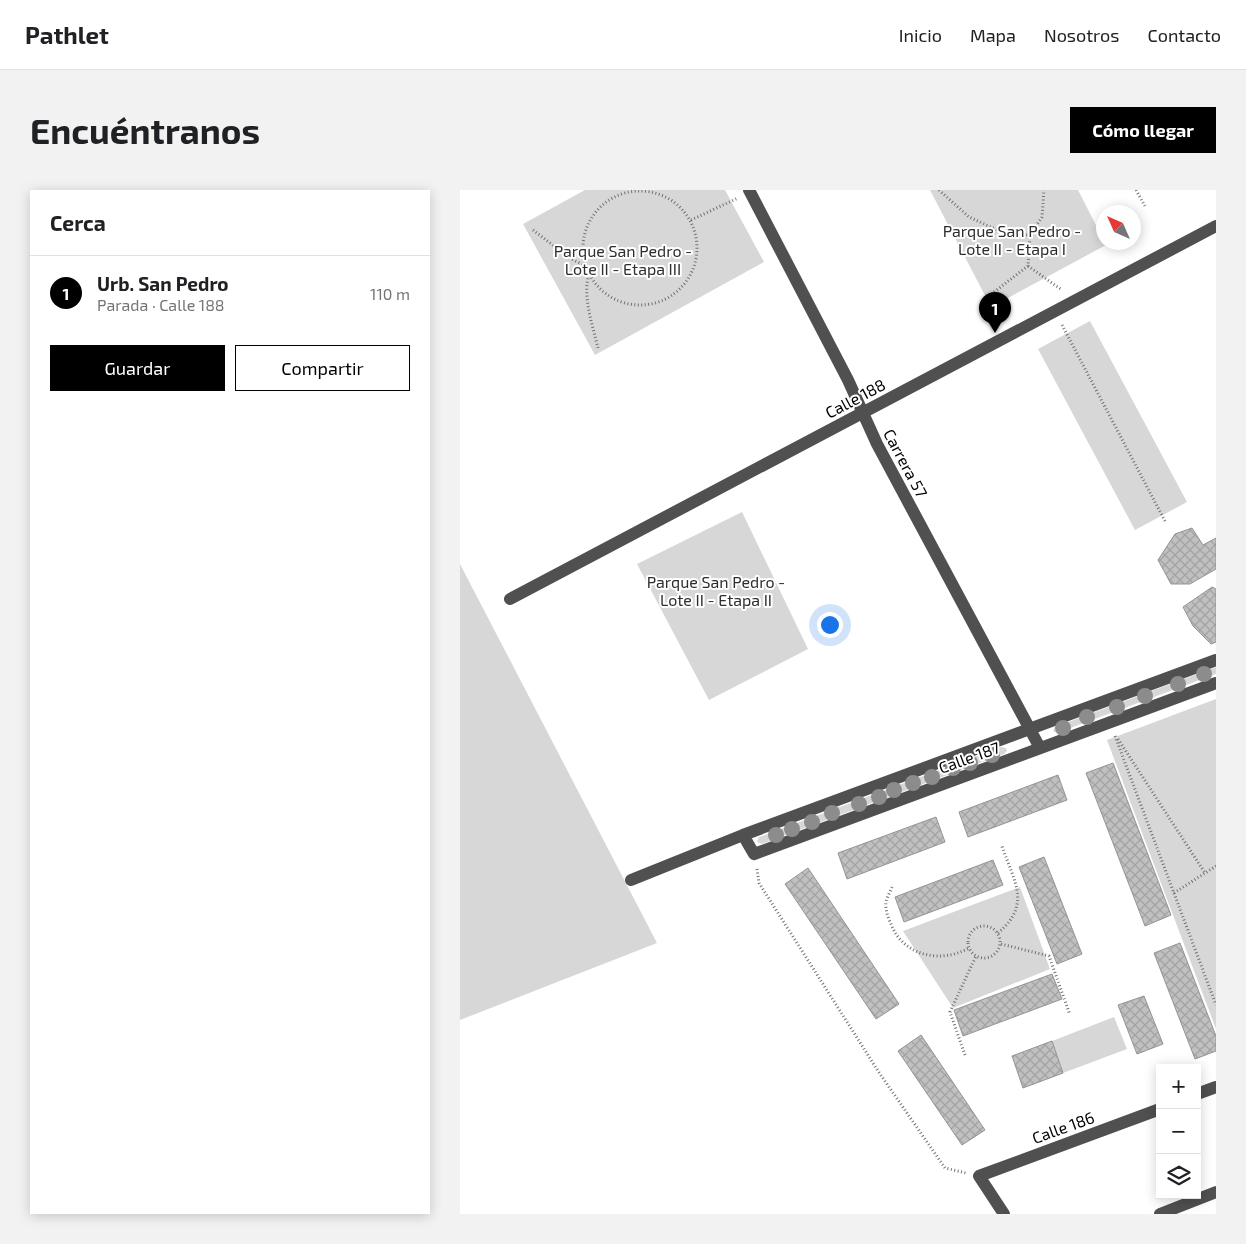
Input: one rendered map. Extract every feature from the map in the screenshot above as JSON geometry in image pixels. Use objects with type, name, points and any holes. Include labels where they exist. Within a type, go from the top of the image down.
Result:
[{"type":"street","name":"Carrera 57","points":[[749,191],[836,357],[877,444],[1040,748]]},
{"type":"street","name":"Calle 188","points":[[510,599],[1216,226]]},
{"type":"street","name":"Calle 187","points":[[631,880],[743,835],[1216,660]]},
{"type":"street","name":"Calle 187","points":[[754,854],[1216,683]]},
{"type":"street","points":[[743,835],[754,854]]},
{"type":"street","points":[[1201,1093],[1216,1088]]},
{"type":"street","name":"Calle 186","points":[[979,1176],[1157,1109]]},
{"type":"street","points":[[979,1176],[1004,1214]]},
{"type":"street","points":[[1160,1214],[1216,1192]]},
{"type":"path","points":[[939,190],[969,218],[1008,235],[1030,235]]},
{"type":"path","points":[[994,292],[1028,266],[1030,235],[1042,217],[1044,190]]},
{"type":"path","points":[[1136,190],[1145,206]]},
{"type":"path","points":[[637,191],[653,192],[668,198],[682,207],[691,220],[697,236],[698,252],[694,269],[686,283],[674,295],[660,303],[643,306],[627,305],[611,298],[598,288],[585,266],[582,252],[587,227],[595,213],[607,202],[621,194],[637,191]]},
{"type":"path","points":[[691,220],[749,191]]},
{"type":"path","points":[[533,230],[571,260],[585,266]]},
{"type":"path","points":[[1028,266],[1076,300]]},
{"type":"path","points":[[589,274],[587,281],[589,310],[598,348]]},
{"type":"path","points":[[1055,311],[1166,523]]},
{"type":"path","points":[[1204,874],[1113,732],[1216,1005]]},
{"type":"path","points":[[998,933],[1012,918],[1019,900],[1002,846]]},
{"type":"path","points":[[754,854],[759,883],[880,1074],[945,1168],[979,1176]]},
{"type":"path","points":[[1174,893],[1216,866]]},
{"type":"path","points":[[892,887],[886,902],[888,916],[893,931],[912,950],[934,957],[952,955],[969,948]]},
{"type":"path","points":[[979,926],[990,926],[998,933],[1001,944],[996,954],[992,957],[981,958],[976,956],[969,948],[968,937],[979,926]]},
{"type":"path","points":[[1001,944],[1049,956],[1070,1014]]},
{"type":"path","points":[[965,1055],[950,1012],[976,956]]},
{"type":"green space","name":"Parque San Pedro - Lote II - Etapa III","points":[[585,190],[725,190],[764,262],[595,355],[523,224]]},
{"type":"green space","name":"Parque San Pedro - Lote II - Etapa I","points":[[930,190],[1078,190],[1096,225],[1097,250],[991,307]]},
{"type":"green space","points":[[1090,321],[1187,502],[1135,530],[1038,349]]},
{"type":"green space","name":"Parque San Pedro - Lote II - Etapa II","points":[[742,512],[808,649],[709,700],[637,564]]},
{"type":"green space","points":[[460,564],[657,943],[460,1020]]},
{"type":"green space","points":[[1216,667],[1216,674],[1057,733],[1053,731],[1055,727]]},
{"type":"green space","points":[[1216,699],[1216,1029],[1107,740]]},
{"type":"green space","points":[[1001,747],[1006,748],[1007,751],[1004,754],[762,844],[757,842],[759,837]]},
{"type":"green space","points":[[1020,887],[1050,969],[953,1008],[903,931]]},
{"type":"green space","points":[[1114,1017],[1127,1049],[1063,1073],[1052,1041]]},
{"type":"building","points":[[1192,528],[1203,545],[1216,538],[1216,569],[1190,584],[1171,584],[1158,560],[1175,534]]},
{"type":"building","points":[[1212,587],[1216,589],[1216,642],[1211,644],[1193,626],[1183,607]]},
{"type":"building","points":[[1113,763],[1171,915],[1145,926],[1086,773]]},
{"type":"building","points":[[1058,775],[1067,800],[968,837],[959,812]]},
{"type":"building","points":[[936,817],[945,842],[847,879],[838,853]]},
{"type":"building","points":[[1044,857],[1082,954],[1057,964],[1019,867]]},
{"type":"building","points":[[993,860],[1003,885],[904,922],[895,897]]},
{"type":"building","points":[[808,868],[899,1004],[876,1019],[785,884]]},
{"type":"building","points":[[1180,943],[1216,1036],[1216,1051],[1195,1059],[1154,953]]},
{"type":"building","points":[[1052,974],[1062,999],[963,1036],[954,1010]]},
{"type":"building","points":[[1144,996],[1163,1044],[1137,1054],[1118,1005]]},
{"type":"building","points":[[921,1035],[985,1130],[962,1145],[898,1051]]},
{"type":"building","points":[[1052,1041],[1063,1073],[1023,1088],[1012,1056]]},
{"type":"place","name":"Urb. San Pedro","points":[[995,333]]}]
